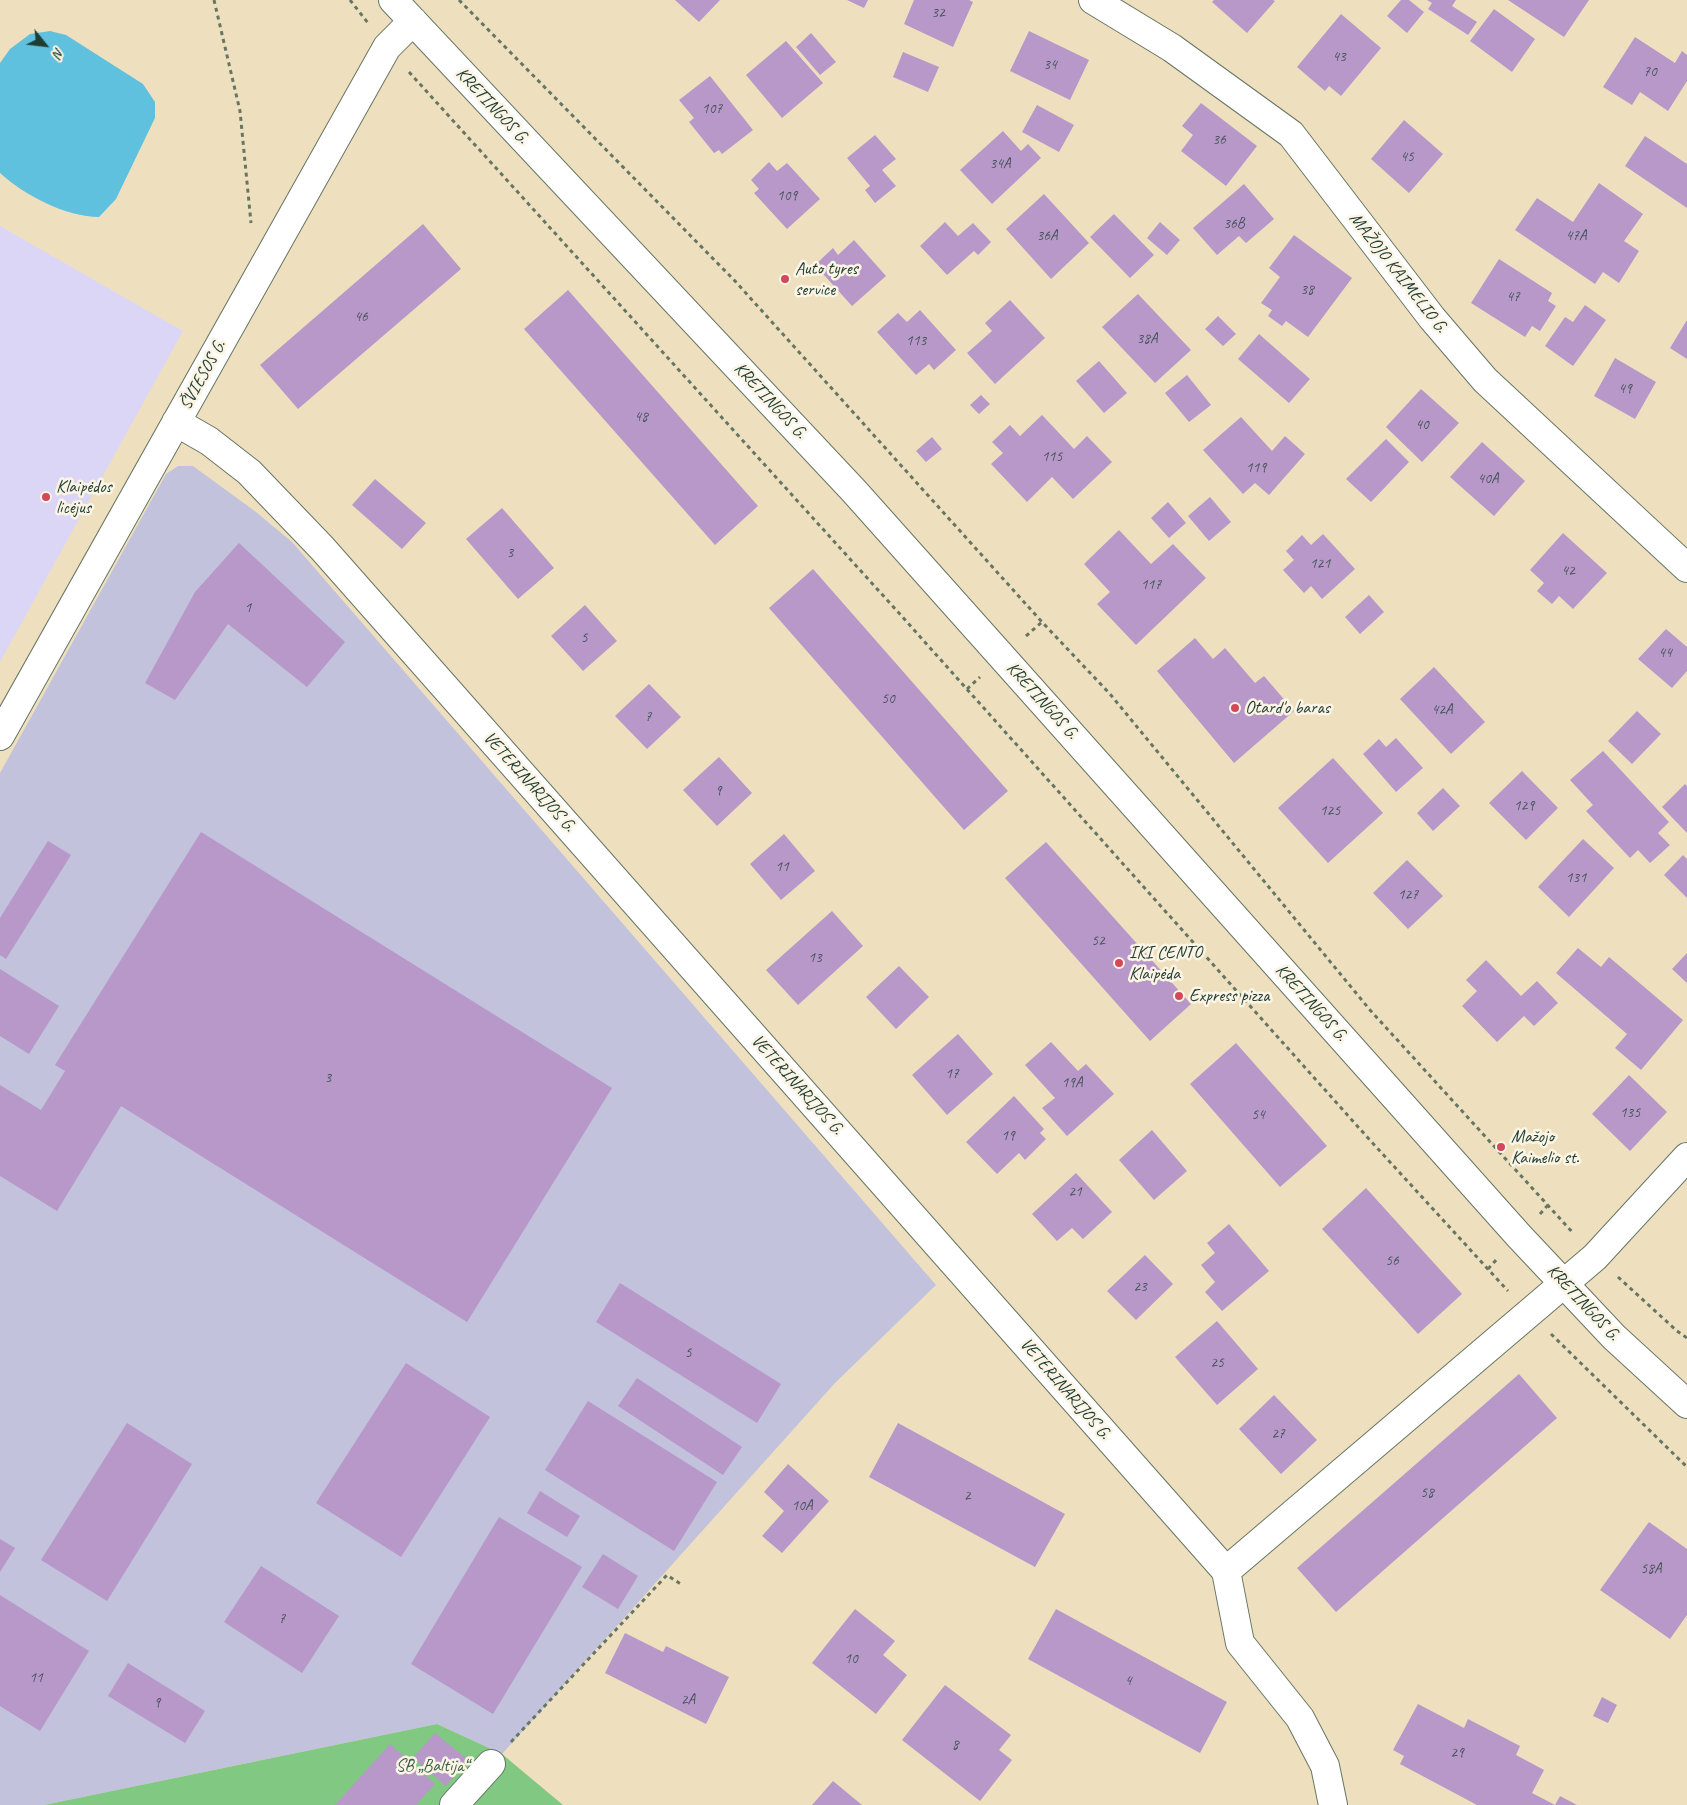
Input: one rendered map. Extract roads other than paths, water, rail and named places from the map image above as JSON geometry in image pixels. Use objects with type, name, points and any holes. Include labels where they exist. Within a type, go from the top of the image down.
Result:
[{"type":"street","name":"KRETINGOS G.","points":[[393,0],[854,491],[1564,1284],[1614,1337],[1687,1404]]},
{"type":"street","name":"MAŽOJO KAIMELIO G.","points":[[1093,0],[1172,48],[1291,134],[1432,318],[1484,380],[1687,568]]},
{"type":"street","name":"ŠVIESOS G.","points":[[0,736],[387,47],[413,21]]},
{"type":"street","name":"VETERINARIJOS G.","points":[[176,422],[210,441],[250,472],[322,548],[1226,1571]]},
{"type":"street","points":[[1333,1805],[1325,1766],[1300,1718],[1240,1643],[1226,1571],[1595,1257],[1687,1156]]},
{"type":"street","points":[[454,1805],[491,1764]]},
{"type":"water","points":[[50,31],[66,35],[143,84],[155,102],[155,118],[116,199],[99,217],[73,213],[46,203],[33,197],[0,173],[0,63],[10,49],[30,34]]},
{"type":"place","name":"Auto tyres service","points":[[785,279]]},
{"type":"place","name":"Klaipėdos licėjus","points":[[46,497]]},
{"type":"place","name":"Otard'o baras","points":[[1235,708]]},
{"type":"place","name":"IKI CENTO Klaipėda","points":[[1119,963]]},
{"type":"place","name":"Express pizza","points":[[1179,996]]},
{"type":"place","name":"Mažojo Kaimelio st.","points":[[1501,1147]]},
{"type":"park label","name":"SB „Baltija“","points":[[432,1766]]}]
